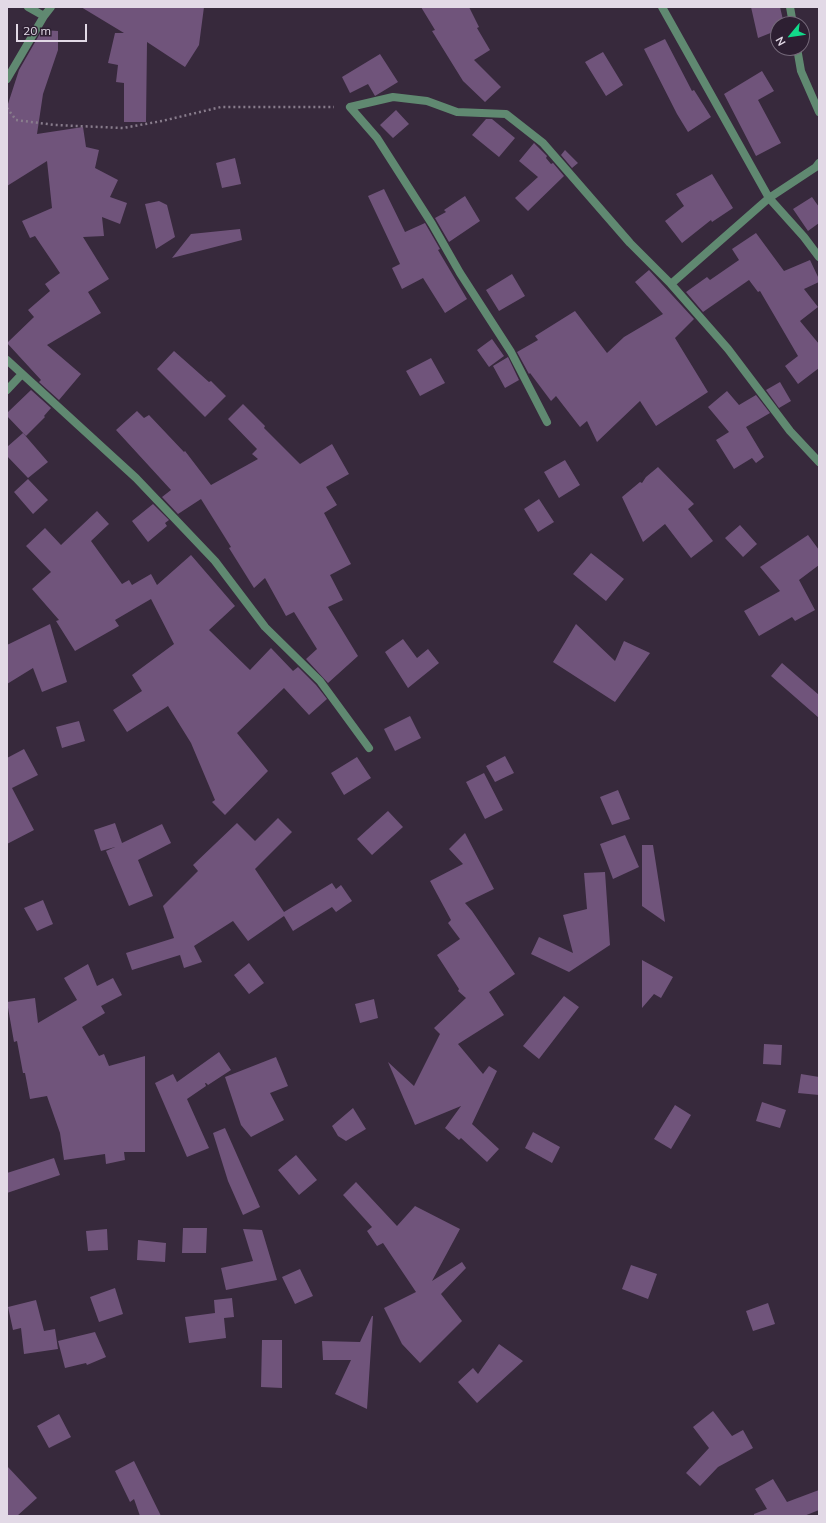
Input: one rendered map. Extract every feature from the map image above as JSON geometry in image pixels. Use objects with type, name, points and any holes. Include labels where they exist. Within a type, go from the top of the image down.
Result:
[{"type":"street","points":[[28,7],[44,16]]},
{"type":"street","points":[[7,79],[50,7]]},
{"type":"street","points":[[662,7],[770,198],[804,237],[819,257]]},
{"type":"street","points":[[798,56],[801,71],[819,112]]},
{"type":"street","points":[[547,422],[511,352],[460,273],[428,217],[377,138],[350,107],[393,97],[427,101],[457,112],[506,114],[543,143],[630,242],[671,284],[728,349],[790,431],[819,462]]},
{"type":"street","points":[[671,284],[770,198],[816,167],[819,163]]},
{"type":"street","points":[[7,360],[136,478],[215,561],[265,627],[320,681],[369,748]]},
{"type":"street","points":[[7,390],[22,374]]},
{"type":"path","points":[[7,108],[16,120],[55,125],[123,128],[162,121],[221,107],[350,107]]},
{"type":"building","points":[[81,7],[204,7],[199,45],[185,67],[147,42],[146,122],[124,122],[124,83],[116,82],[118,65],[108,63],[115,33],[124,33]]},
{"type":"building","points":[[421,7],[469,7],[479,27],[477,28],[490,50],[474,60],[501,87],[485,102],[463,81],[432,31],[435,30]]},
{"type":"building","points":[[751,7],[780,7],[782,16],[770,16],[770,33],[758,38]]},
{"type":"building","points":[[42,30],[58,31],[58,50],[43,94],[37,134],[83,127],[86,147],[99,150],[95,168],[118,180],[110,197],[127,203],[120,224],[102,217],[104,236],[83,237],[109,279],[88,292],[101,313],[47,345],[81,374],[59,400],[39,382],[41,380],[7,343],[34,317],[28,310],[50,291],[45,284],[60,273],[35,236],[30,238],[22,221],[52,208],[47,161],[7,186],[7,107],[19,70]]},
{"type":"building","points":[[665,39],[692,91],[694,90],[711,117],[688,132],[677,114],[644,49]]},
{"type":"building","points":[[603,52],[623,85],[606,96],[585,62]]},
{"type":"building","points":[[380,54],[398,82],[375,96],[368,84],[350,93],[342,77]]},
{"type":"building","points":[[762,71],[774,91],[758,100],[781,143],[756,156],[724,94]]},
{"type":"building","points":[[396,110],[409,124],[393,138],[380,125]]},
{"type":"building","points":[[486,119],[492,119],[515,138],[499,157],[472,135]]},
{"type":"building","points":[[534,143],[547,156],[546,158],[551,164],[553,163],[564,176],[528,211],[515,198],[538,177],[519,161]]},
{"type":"building","points":[[565,150],[578,163],[572,168],[561,155]]},
{"type":"building","points":[[235,158],[241,184],[222,188],[216,163]]},
{"type":"building","points":[[712,174],[733,208],[712,222],[711,220],[682,243],[665,221],[684,206],[676,194]]},
{"type":"building","points":[[384,189],[405,232],[425,223],[440,249],[438,250],[467,299],[445,313],[423,278],[402,289],[392,268],[400,264],[368,196]]},
{"type":"building","points":[[465,196],[480,221],[449,242],[435,218],[446,212],[444,210]]},
{"type":"building","points":[[812,197],[819,207],[819,223],[808,231],[793,209]]},
{"type":"building","points":[[159,201],[167,205],[175,237],[156,249],[145,204]]},
{"type":"building","points":[[240,229],[242,240],[172,258],[191,234]]},
{"type":"building","points":[[756,233],[784,271],[810,260],[819,279],[819,282],[804,289],[818,307],[800,321],[819,344],[819,368],[798,384],[785,366],[798,356],[760,291],[758,292],[749,280],[703,312],[686,292],[707,277],[710,280],[739,260],[732,249]]},
{"type":"building","points":[[649,270],[694,319],[675,338],[708,392],[656,426],[640,401],[597,442],[587,421],[580,427],[556,396],[551,401],[530,373],[529,374],[517,352],[538,340],[535,336],[575,311],[607,353],[624,337],[663,314],[635,282]]},
{"type":"building","points":[[512,274],[525,296],[499,311],[486,290]]},
{"type":"building","points":[[492,339],[504,356],[489,367],[477,350]]},
{"type":"building","points":[[174,351],[209,382],[211,381],[226,396],[205,417],[157,369]]},
{"type":"building","points":[[508,357],[519,380],[505,388],[493,366]]},
{"type":"building","points":[[431,358],[445,383],[420,396],[406,371]]},
{"type":"building","points":[[780,382],[791,401],[779,408],[766,390]]},
{"type":"building","points":[[31,390],[51,408],[44,416],[45,417],[26,436],[7,416],[7,413]]},
{"type":"building","points":[[727,391],[739,405],[756,395],[770,413],[746,427],[764,457],[756,463],[752,458],[734,469],[716,440],[729,432],[708,407]]},
{"type":"building","points":[[243,404],[265,426],[264,428],[300,464],[332,444],[349,474],[326,487],[337,505],[324,513],[351,564],[330,575],[343,600],[328,607],[358,656],[328,683],[306,659],[317,649],[294,612],[286,616],[265,578],[254,588],[229,548],[231,547],[201,499],[178,514],[162,497],[171,490],[116,430],[137,411],[144,418],[149,415],[184,452],[185,451],[211,485],[258,459],[252,454],[257,449],[228,419]]},
{"type":"building","points":[[23,433],[48,462],[28,478],[7,456],[7,447]]},
{"type":"building","points":[[565,460],[580,485],[559,498],[544,472]]},
{"type":"building","points":[[658,467],[694,504],[688,509],[713,541],[691,558],[665,524],[643,542],[622,497],[640,482],[642,483],[646,477]]},
{"type":"building","points":[[28,479],[48,500],[33,514],[14,492]]},
{"type":"building","points":[[539,499],[554,522],[538,532],[524,509]]},
{"type":"building","points":[[153,504],[169,520],[165,523],[167,526],[148,542],[132,521]]},
{"type":"building","points":[[97,511],[109,524],[91,541],[122,584],[129,580],[132,585],[151,574],[157,585],[191,555],[235,606],[209,630],[250,670],[271,648],[293,671],[298,667],[316,685],[327,699],[309,715],[284,688],[237,733],[268,771],[225,815],[212,802],[215,800],[191,743],[168,706],[127,732],[113,710],[142,691],[132,675],[174,644],[151,599],[115,620],[119,626],[75,651],[56,621],[59,620],[32,589],[51,572],[26,546],[45,528],[61,545]]},
{"type":"building","points":[[740,525],[757,544],[743,557],[725,538]]},
{"type":"building","points":[[808,535],[819,550],[819,565],[799,580],[815,610],[795,621],[792,617],[759,636],[744,611],[780,591],[760,567]]},
{"type":"building","points":[[591,553],[624,579],[606,601],[573,574]]},
{"type":"building","points":[[50,624],[67,682],[42,692],[33,668],[7,684],[7,645]]},
{"type":"building","points":[[576,624],[615,661],[624,641],[650,653],[615,702],[553,662]]},
{"type":"building","points":[[403,639],[417,658],[428,649],[439,663],[408,688],[385,652]]},
{"type":"building","points":[[782,663],[819,695],[819,718],[771,676]]},
{"type":"building","points":[[410,716],[421,738],[395,751],[384,729]]},
{"type":"building","points":[[79,721],[85,741],[62,748],[56,727]]},
{"type":"building","points":[[24,749],[38,775],[12,788],[34,830],[7,844],[7,758]]},
{"type":"building","points":[[505,756],[514,773],[495,782],[486,766]]},
{"type":"building","points":[[357,757],[371,778],[344,795],[331,773]]},
{"type":"building","points":[[484,773],[503,810],[485,819],[466,782]]},
{"type":"building","points":[[618,790],[630,819],[612,825],[600,797]]},
{"type":"building","points":[[388,811],[403,827],[372,855],[357,839]]},
{"type":"building","points":[[278,818],[292,832],[255,869],[284,912],[332,883],[336,889],[341,885],[352,901],[336,912],[332,907],[293,931],[284,916],[248,941],[233,921],[194,946],[202,962],[184,968],[180,955],[132,970],[126,953],[174,938],[163,906],[198,871],[193,865],[237,823],[255,841]]},
{"type":"building","points":[[115,823],[122,843],[162,824],[171,843],[138,860],[153,896],[129,906],[106,851],[115,847],[101,851],[94,830]]},
{"type":"building","points":[[465,833],[494,889],[465,903],[515,974],[489,992],[504,1015],[458,1044],[483,1074],[489,1066],[497,1071],[472,1124],[499,1149],[487,1162],[461,1138],[459,1140],[445,1128],[461,1106],[415,1125],[388,1062],[414,1086],[440,1034],[434,1028],[466,998],[458,991],[459,989],[437,955],[460,939],[448,923],[451,920],[430,881],[463,864],[449,849]]},
{"type":"building","points":[[625,835],[639,867],[613,879],[600,844]]},
{"type":"building","points":[[642,845],[653,845],[665,922],[642,906]]},
{"type":"building","points":[[605,872],[610,945],[569,972],[531,954],[539,937],[573,953],[563,915],[587,909],[584,873]]},
{"type":"building","points":[[43,900],[53,924],[37,931],[24,908]]},
{"type":"building","points":[[642,960],[673,977],[661,998],[654,994],[642,1008]]},
{"type":"building","points":[[249,963],[264,983],[249,994],[234,975]]},
{"type":"building","points":[[88,964],[97,986],[113,978],[122,995],[101,1006],[105,1013],[82,1027],[99,1056],[104,1054],[109,1066],[145,1056],[145,1152],[124,1152],[125,1160],[106,1164],[105,1154],[64,1160],[60,1133],[47,1096],[30,1099],[17,1041],[14,1042],[7,1002],[35,998],[38,1023],[77,1000],[64,978]]},
{"type":"building","points":[[564,996],[579,1007],[539,1059],[523,1046]]},
{"type":"building","points":[[374,999],[378,1018],[360,1023],[355,1004]]},
{"type":"building","points":[[764,1044],[782,1045],[781,1065],[763,1064]]},
{"type":"building","points":[[219,1052],[231,1070],[208,1085],[205,1083],[206,1086],[187,1099],[209,1148],[187,1157],[155,1083],[173,1074],[177,1082]]},
{"type":"building","points":[[276,1057],[288,1086],[270,1093],[284,1120],[251,1137],[241,1125],[225,1077]]},
{"type":"building","points":[[801,1074],[819,1077],[819,1095],[798,1093]]},
{"type":"building","points":[[762,1102],[786,1110],[780,1128],[756,1121]]},
{"type":"building","points":[[675,1105],[691,1115],[671,1149],[654,1139]]},
{"type":"building","points":[[353,1108],[366,1129],[346,1141],[338,1136],[332,1126]]},
{"type":"building","points":[[225,1128],[260,1207],[243,1215],[228,1181],[213,1133]]},
{"type":"building","points":[[533,1132],[560,1147],[552,1163],[525,1148]]},
{"type":"building","points":[[296,1155],[317,1180],[299,1195],[278,1170]]},
{"type":"building","points":[[54,1158],[60,1175],[7,1193],[7,1173]]},
{"type":"building","points":[[356,1182],[397,1226],[415,1206],[460,1229],[432,1281],[462,1262],[466,1268],[441,1294],[462,1321],[420,1363],[402,1344],[384,1308],[416,1292],[383,1243],[377,1246],[367,1231],[372,1227],[343,1195]]},
{"type":"building","points":[[183,1228],[207,1228],[206,1253],[182,1253]]},
{"type":"building","points":[[107,1229],[108,1250],[88,1251],[86,1231]]},
{"type":"building","points":[[243,1229],[262,1230],[277,1280],[226,1290],[221,1268],[253,1261]]},
{"type":"building","points":[[138,1240],[166,1243],[165,1262],[137,1260]]},
{"type":"building","points":[[631,1265],[657,1274],[648,1299],[622,1289]]},
{"type":"building","points":[[300,1269],[313,1296],[295,1304],[282,1277]]},
{"type":"building","points":[[115,1288],[123,1314],[99,1322],[90,1297]]},
{"type":"building","points":[[232,1298],[234,1317],[224,1318],[226,1338],[189,1343],[185,1317],[215,1313],[214,1300]]},
{"type":"building","points":[[36,1300],[44,1331],[55,1329],[58,1349],[24,1354],[21,1328],[13,1330],[8,1307]]},
{"type":"building","points":[[768,1303],[775,1324],[753,1331],[746,1311]]},
{"type":"building","points":[[372,1316],[367,1409],[335,1394],[351,1360],[323,1360],[322,1341],[360,1342]]},
{"type":"building","points":[[95,1332],[106,1357],[87,1365],[86,1363],[65,1368],[58,1341]]},
{"type":"building","points":[[262,1340],[282,1340],[282,1388],[261,1387]]},
{"type":"building","points":[[499,1344],[523,1361],[477,1403],[458,1382],[473,1368],[478,1374]]},
{"type":"building","points":[[713,1411],[732,1436],[743,1430],[753,1448],[718,1467],[700,1486],[686,1473],[709,1448],[693,1427]]},
{"type":"building","points":[[59,1414],[71,1437],[49,1448],[37,1426]]},
{"type":"building","points":[[134,1461],[161,1516],[140,1516],[134,1499],[130,1502],[115,1471]]},
{"type":"building","points":[[7,1466],[37,1498],[17,1516],[7,1516]]},
{"type":"building","points":[[773,1479],[787,1502],[819,1490],[819,1510],[804,1516],[754,1516],[754,1514],[767,1509],[755,1489]]}]
